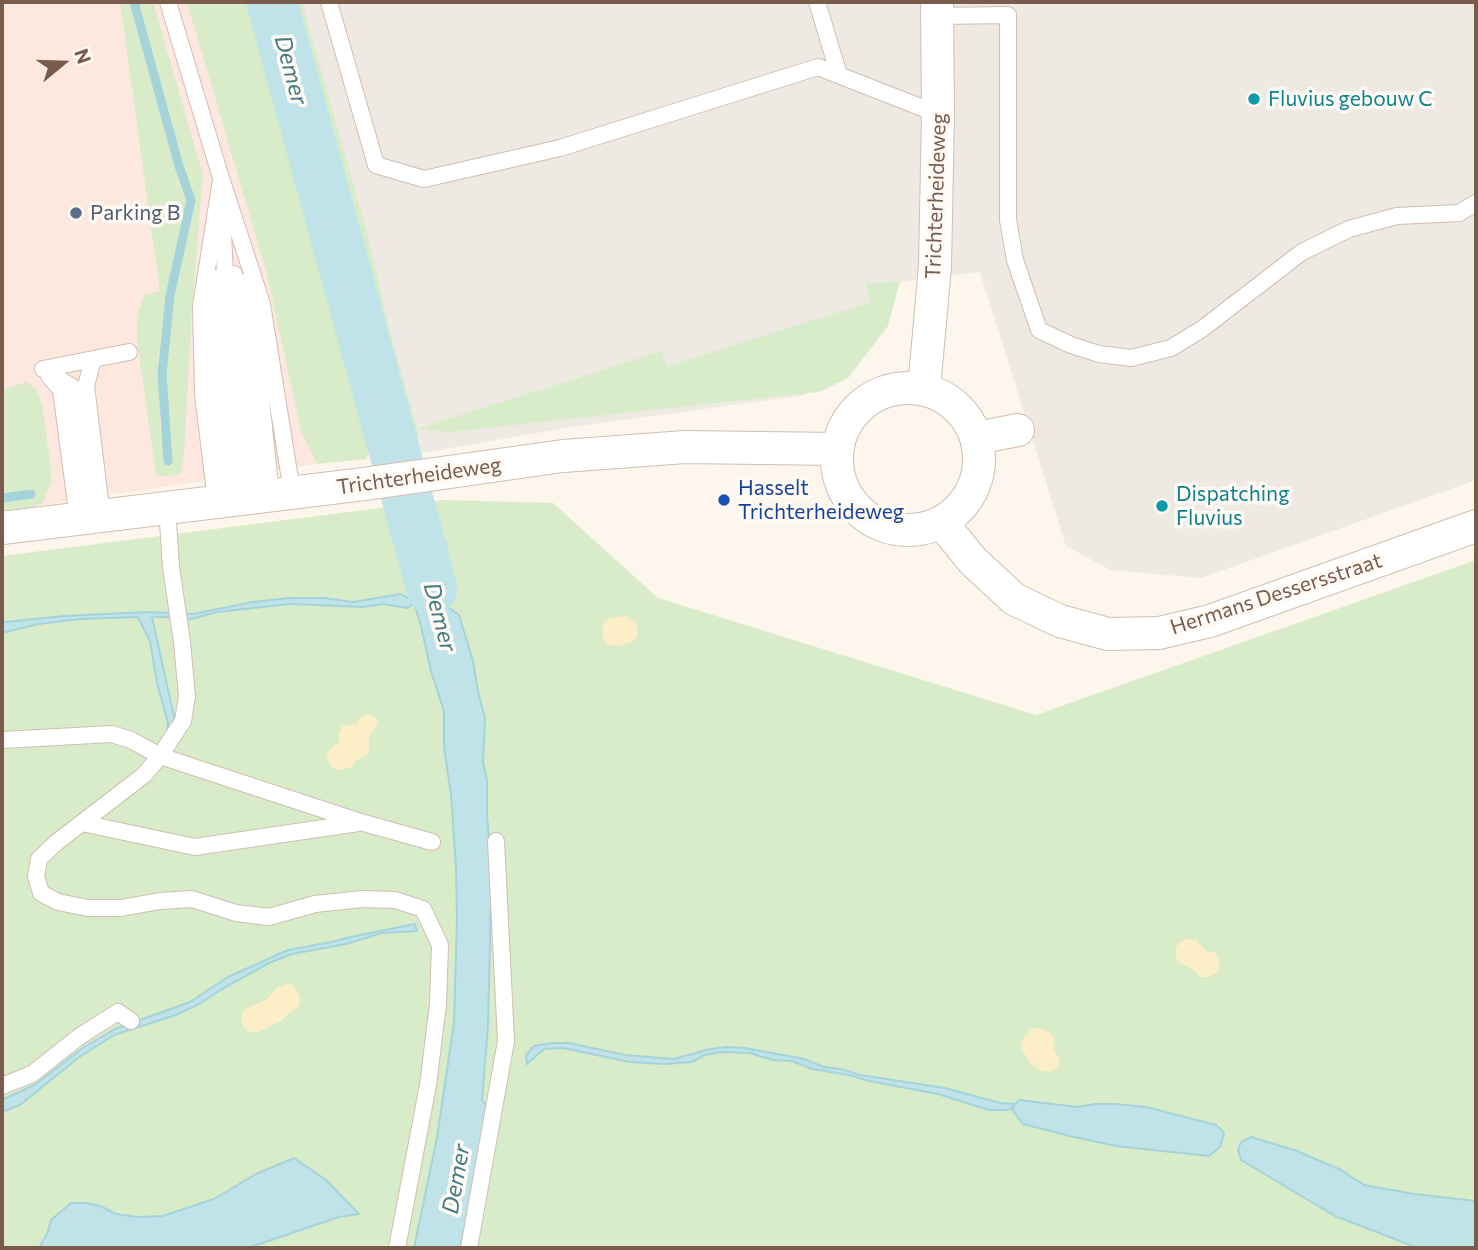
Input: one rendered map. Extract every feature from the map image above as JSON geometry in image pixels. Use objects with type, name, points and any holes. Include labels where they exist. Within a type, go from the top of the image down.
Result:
[{"type":"street","name":"Trichterheideweg","points":[[924,389],[934,266],[938,114],[937,9]]},
{"type":"street","points":[[901,388],[924,389],[947,399],[965,416],[977,438],[980,462],[975,486],[961,508],[942,523],[917,530],[891,528],[867,517],[849,499],[838,475],[837,449],[845,426],[859,407],[878,394],[901,388]]},
{"type":"street","points":[[977,438],[1018,430]]},
{"type":"street","name":"Trichterheideweg","points":[[2,528],[364,484],[563,456],[685,447],[837,449]]},
{"type":"street","name":"Hermans Dessersstraat","points":[[942,523],[973,561],[1014,599],[1060,621],[1108,634],[1158,633],[1210,621],[1476,526]]},
{"type":"lane","points":[[168,2],[221,178],[251,304],[252,497]]},
{"type":"lane","points":[[329,2],[376,165],[425,179],[560,148],[818,67],[938,114]]},
{"type":"lane","points":[[817,2],[839,75]]},
{"type":"lane","points":[[937,9],[1009,8],[1008,220],[1015,260],[1039,330],[1071,345],[1099,354],[1131,358],[1171,348],[1202,329],[1302,252],[1349,229],[1398,216],[1459,213],[1476,203]]},
{"type":"lane","points":[[221,178],[201,306],[203,394],[252,497]]},
{"type":"lane","points":[[221,178],[231,391],[252,497]]},
{"type":"lane","points":[[90,517],[61,390],[43,369],[129,352]]},
{"type":"lane","points":[[90,517],[86,386],[93,359]]},
{"type":"lane","points":[[167,507],[171,567],[187,696],[183,722],[144,775],[39,859],[36,876],[41,893],[58,902],[88,908],[121,908],[192,899],[236,913],[269,917],[315,904],[363,899],[396,900],[423,909],[440,946],[438,1004],[428,1085],[397,1248]]},
{"type":"lane","points":[[2,740],[112,734],[131,740],[160,756],[432,842]]},
{"type":"lane","points":[[82,823],[195,847],[364,822]]},
{"type":"lane","points":[[469,1248],[506,1041],[496,841]]},
{"type":"lane","points":[[2,1086],[32,1074],[80,1036],[118,1012],[131,1021]]},
{"type":"shaded area","points":[[2,2],[259,2],[386,454],[2,511]]},
{"type":"shaded area","points":[[298,2],[1476,2],[1476,480],[1201,578],[1110,570],[1066,546],[980,272],[899,282],[843,375],[801,396],[571,427],[417,454]]},
{"type":"green space","points":[[120,2],[129,2],[187,202],[163,318],[158,362],[160,423],[166,466],[172,465],[166,375],[174,298],[194,202],[138,2],[153,2],[203,175],[184,455],[181,473],[166,477],[156,475],[137,340],[137,318],[144,295],[160,291]]},
{"type":"green space","points":[[187,2],[258,2],[369,416],[367,459],[317,464],[301,431],[267,275]]},
{"type":"green space","points":[[282,2],[302,2],[368,236],[389,328],[417,429],[662,351],[667,366],[871,302],[865,284],[900,281],[888,326],[848,378],[819,392],[449,432],[418,429],[416,452],[394,410]]},
{"type":"green space","points":[[27,382],[37,390],[43,408],[52,480],[43,503],[20,512],[2,514],[2,501],[35,497],[33,489],[2,493],[2,390]]},
{"type":"green space","points":[[443,500],[553,503],[658,598],[1036,715],[1476,560],[1476,1248],[2,1248],[2,556]]},
{"type":"sand","points":[[627,616],[636,624],[637,637],[619,646],[606,644],[602,636],[604,623],[610,618]]},
{"type":"sand","points":[[368,714],[377,719],[378,724],[369,737],[369,753],[352,767],[334,769],[327,756],[329,749],[339,742],[342,726],[356,724],[361,717]]},
{"type":"sand","points":[[1187,939],[1196,940],[1206,951],[1216,953],[1220,966],[1216,973],[1209,977],[1200,977],[1177,961],[1176,947]]},
{"type":"sand","points":[[286,984],[293,985],[299,995],[300,1003],[297,1008],[281,1021],[256,1033],[247,1031],[241,1020],[243,1010],[266,1000],[276,988]]},
{"type":"sand","points":[[1038,1028],[1050,1032],[1055,1039],[1053,1047],[1060,1061],[1057,1068],[1051,1072],[1041,1071],[1030,1063],[1023,1051],[1021,1043],[1025,1035]]},
{"type":"water","points":[[392,523],[435,523],[446,544],[438,584],[444,604],[459,615],[473,661],[485,718],[483,763],[487,780],[487,816],[493,879],[488,1026],[482,1101],[487,1105],[460,1248],[414,1248],[437,1138],[454,1022],[457,918],[451,794],[444,747],[444,711],[414,603],[408,608],[383,604],[363,607],[290,604],[217,612],[188,620],[152,617],[177,730],[167,734],[168,723],[157,683],[150,641],[138,617],[38,624],[2,633],[2,624],[5,622],[149,612],[193,614],[290,598],[324,598],[353,602],[401,594],[413,601]]},
{"type":"water","points":[[415,924],[417,931],[382,933],[346,944],[292,954],[269,963],[176,1015],[114,1035],[78,1058],[20,1105],[2,1112],[2,1100],[36,1084],[84,1047],[115,1029],[190,1002],[228,977],[288,950]]},
{"type":"water","points":[[569,1043],[625,1055],[674,1059],[710,1049],[745,1048],[804,1059],[824,1067],[860,1075],[945,1088],[1000,1103],[1016,1104],[1019,1100],[1077,1107],[1115,1104],[1146,1107],[1216,1125],[1224,1133],[1220,1147],[1209,1156],[1116,1146],[1023,1124],[1012,1110],[1014,1106],[1008,1110],[989,1110],[938,1094],[812,1069],[792,1061],[774,1060],[751,1053],[721,1052],[705,1055],[692,1062],[665,1064],[630,1062],[563,1048],[544,1049],[527,1064],[526,1055],[534,1046]]},
{"type":"water","points":[[1251,1137],[1297,1151],[1341,1170],[1364,1185],[1476,1201],[1476,1248],[1418,1248],[1335,1216],[1241,1160],[1238,1150],[1241,1142]]},
{"type":"water","points":[[294,1158],[326,1180],[359,1214],[339,1217],[248,1248],[39,1248],[51,1220],[71,1203],[100,1206],[116,1214],[163,1216],[214,1199],[256,1174]]},
{"type":"waterway","points":[[134,2],[179,166],[191,200],[170,296],[162,374],[168,461]]},
{"type":"waterway","name":"Demer","points":[[272,2],[432,589]]},
{"type":"waterway","points":[[2,498],[31,494]]},
{"type":"place","name":"Fluvius gebouw C","points":[[1254,99]]},
{"type":"place","name":"Parking B","points":[[76,213]]},
{"type":"place","name":"Hasselt Trichterheideweg","points":[[724,500]]},
{"type":"place","name":"Dispatching Fluvius","points":[[1162,506]]}]
